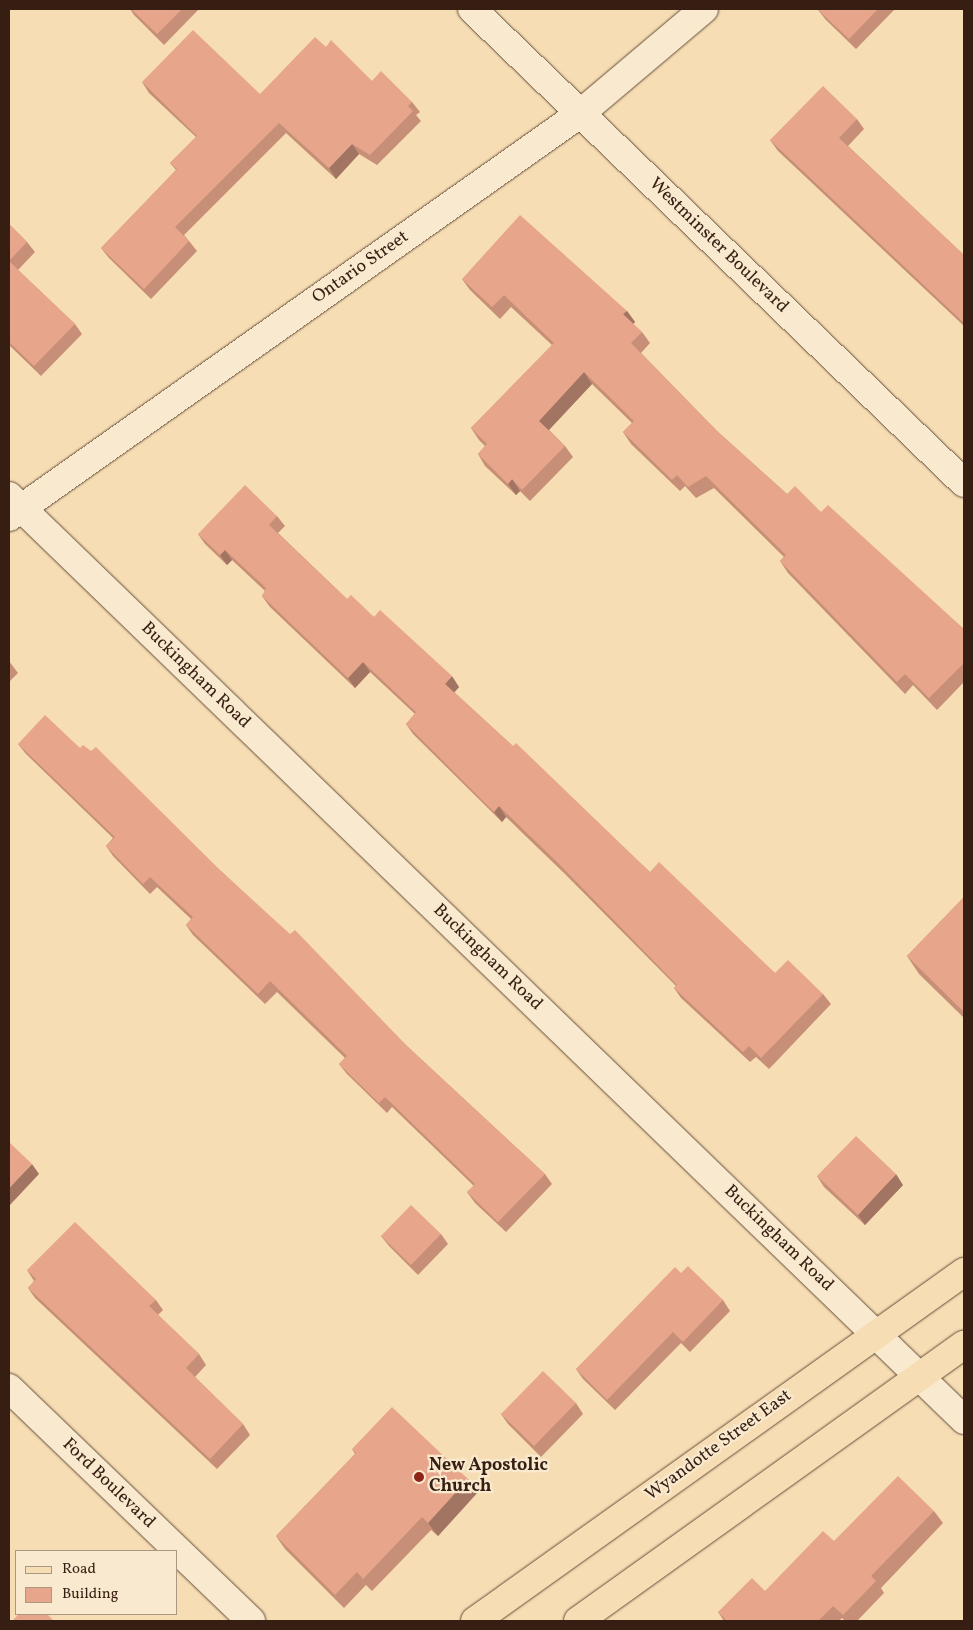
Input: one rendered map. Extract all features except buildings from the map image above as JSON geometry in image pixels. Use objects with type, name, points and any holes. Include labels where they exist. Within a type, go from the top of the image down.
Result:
[{"type":"main road","name":"Wyandotte Street East","points":[[475,1621],[964,1272]]},
{"type":"main road","points":[[578,1621],[964,1345]]},
{"type":"street","name":"Westminster Boulevard","points":[[472,9],[964,483]]},
{"type":"street","name":"Ontario Street","points":[[13,507],[581,113],[704,9]]},
{"type":"street","name":"Buckingham Road","points":[[13,507],[964,1420]]},
{"type":"street","name":"Ford Boulevard","points":[[9,1388],[177,1550]]},
{"type":"street","name":"Ford Boulevard","points":[[178,1551],[251,1621]]},
{"type":"place","name":"New Apostolic Church","points":[[419,1477]]}]
